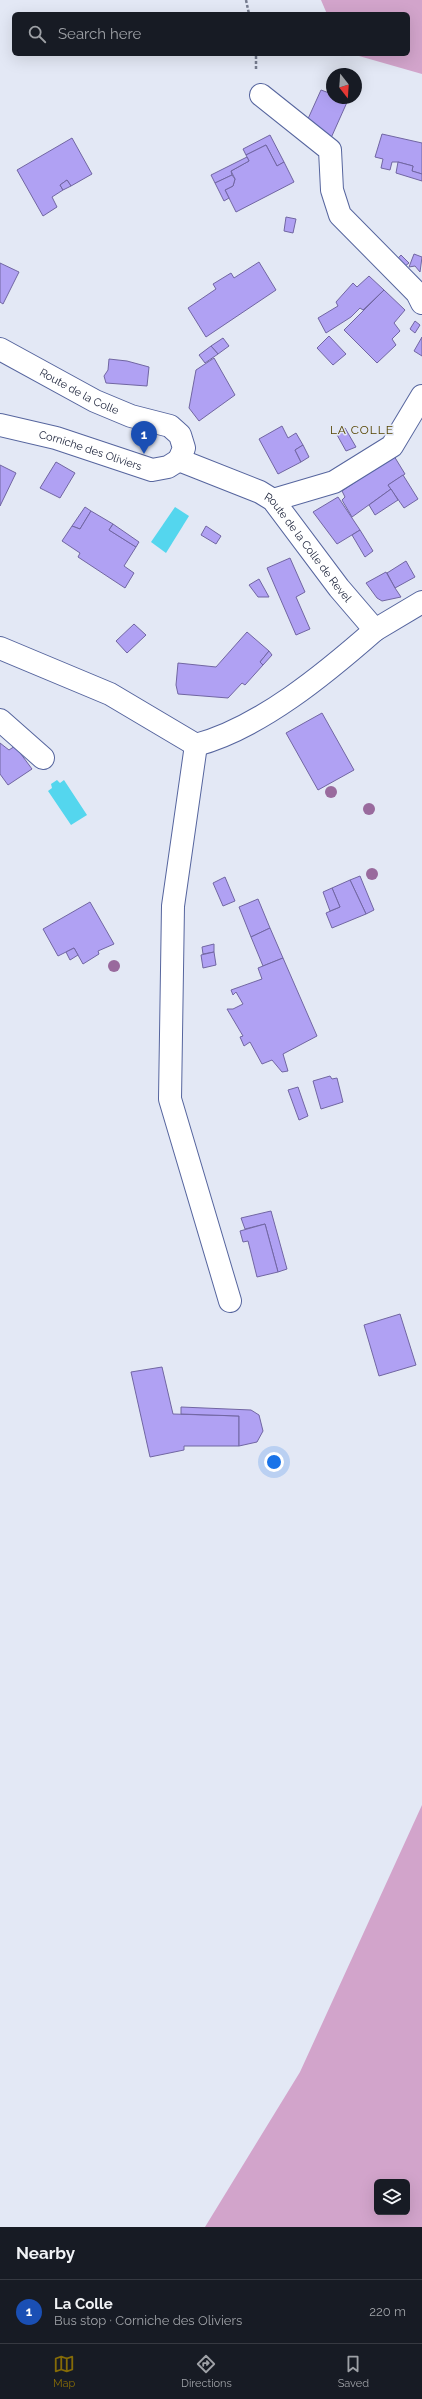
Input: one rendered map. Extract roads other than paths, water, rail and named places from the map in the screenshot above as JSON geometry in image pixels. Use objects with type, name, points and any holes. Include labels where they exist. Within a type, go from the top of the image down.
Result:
[{"type":"street","points":[[261,95],[330,150],[332,190],[340,214],[417,293],[422,303]]},
{"type":"street","name":"Route de la Colle","points":[[0,349],[95,401],[131,416],[170,426],[180,435],[184,448],[179,460]]},
{"type":"street","points":[[273,500],[334,482],[392,446],[422,396]]},
{"type":"street","name":"Corniche des Oliviers","points":[[0,425],[56,438],[152,470],[168,467],[179,460]]},
{"type":"street","name":"Route de la Colle de Revel","points":[[179,460],[260,492],[273,500],[339,588],[375,630]]},
{"type":"street","points":[[0,648],[110,694],[196,745],[239,730],[274,708],[341,660],[375,630],[422,602]]},
{"type":"street","points":[[0,720],[43,758]]},
{"type":"street","points":[[196,745],[173,906],[170,1099],[230,1301]]},
{"type":"water","points":[[175,507],[189,516],[166,553],[151,542]]},
{"type":"water","points":[[57,780],[60,783],[64,780],[87,815],[71,825],[48,791],[52,788],[51,784]]},
{"type":"place","name":"La Colle","points":[[144,454]]},
{"type":"district","name":"LA COLLE","points":[[362,430]]}]
